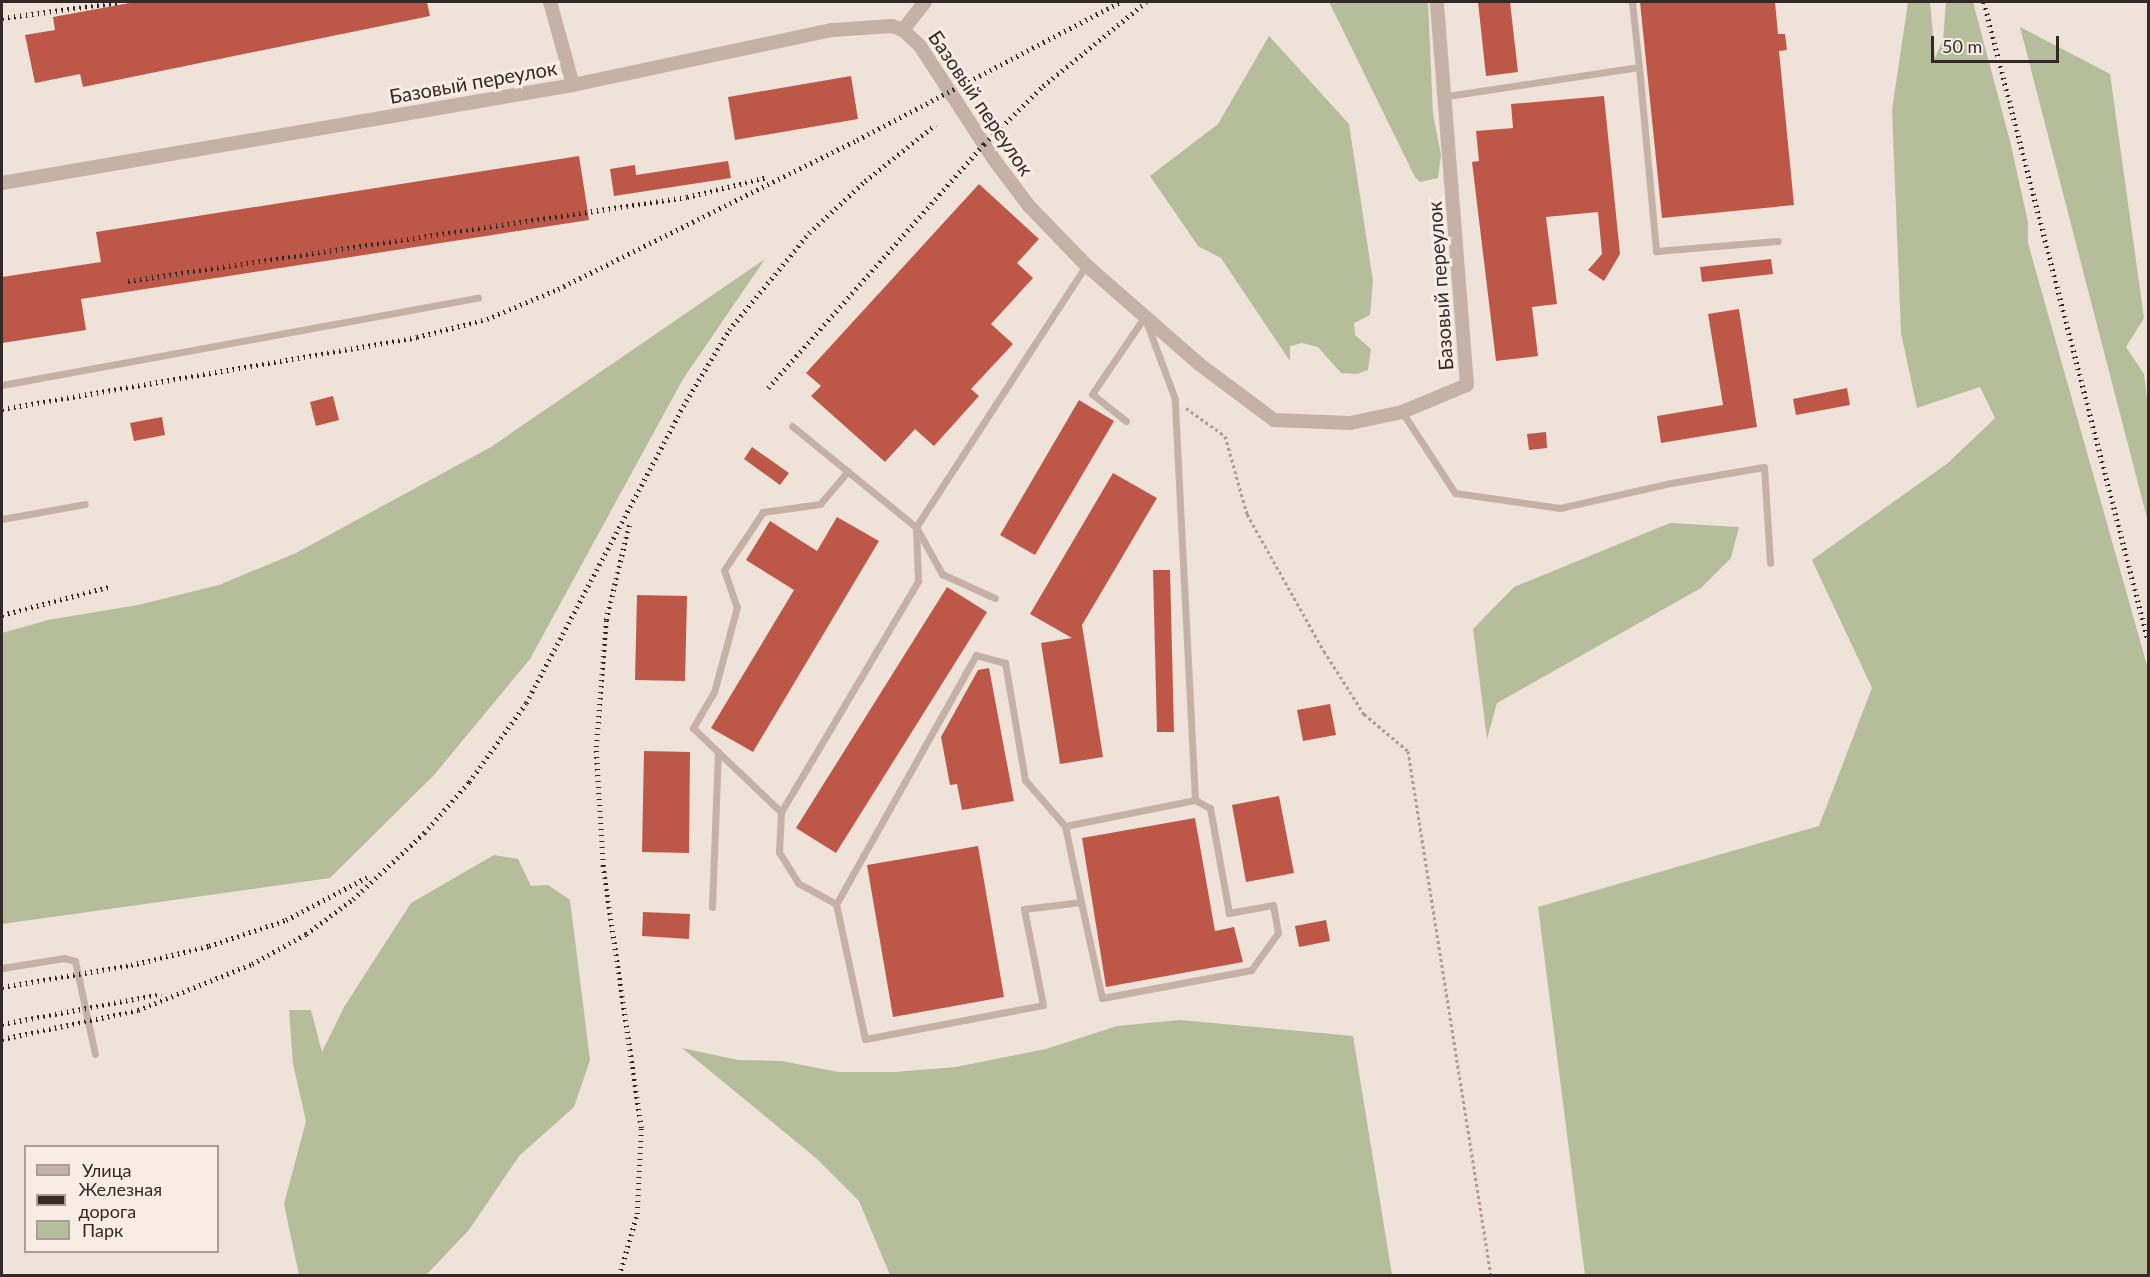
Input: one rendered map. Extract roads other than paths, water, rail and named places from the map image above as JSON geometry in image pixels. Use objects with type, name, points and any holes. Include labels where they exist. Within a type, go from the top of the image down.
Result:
[{"type":"street","points":[[550,2],[573,85]]},
{"type":"street","points":[[903,30],[925,2]]},
{"type":"street","name":"Базовый переулок","points":[[2,183],[573,85],[832,30],[874,26],[903,30],[920,46],[1012,184],[1086,265],[1199,364],[1275,420],[1350,423],[1402,412],[1467,385],[1447,96],[1437,2]]},
{"type":"lane","points":[[1632,2],[1656,251],[1778,241]]},
{"type":"lane","points":[[1447,96],[1638,67]]},
{"type":"lane","points":[[836,904],[798,883],[779,852],[781,812],[918,581],[916,527],[1086,265]]},
{"type":"lane","points":[[2,385],[478,298]]},
{"type":"lane","points":[[1145,316],[1175,399],[1195,800]]},
{"type":"lane","points":[[1126,421],[1092,394],[1145,316]]},
{"type":"lane","points":[[1402,412],[1455,493],[1560,508],[1671,483],[1764,467],[1770,563]]},
{"type":"lane","points":[[792,426],[916,527],[942,574],[995,598]]},
{"type":"lane","points":[[781,812],[693,728],[714,692],[737,607],[724,570],[763,512],[820,504],[848,471]]},
{"type":"lane","points":[[2,519],[85,504]]},
{"type":"lane","points":[[1065,826],[1195,800],[1209,808],[1229,913],[1273,905],[1278,933],[1251,970],[1102,998],[1065,826],[1025,780],[1005,663],[976,656],[836,904],[865,1039],[1043,1005],[1024,909],[1081,902]]},
{"type":"lane","points":[[712,907],[718,752]]},
{"type":"lane","points":[[2,968],[64,958],[75,961],[95,1054]]},
{"type":"railway","points":[[2,18],[121,2]]},
{"type":"railway","points":[[2,409],[417,337],[487,319],[558,289],[857,140],[1120,2]]},
{"type":"railway","points":[[768,388],[984,144],[1043,86],[1146,2]]},
{"type":"railway","points":[[1984,2],[2148,640]]},
{"type":"railway","points":[[2,1039],[138,1010],[252,964],[306,934],[353,899],[424,833],[469,782],[526,703],[686,401],[729,330],[809,233],[865,181],[935,125]]},
{"type":"railway","points":[[128,281],[687,197],[768,177]]},
{"type":"railway","points":[[619,1276],[637,1214],[641,1128],[603,866],[596,747],[606,620],[629,525]]},
{"type":"railway","points":[[2,615],[108,587]]},
{"type":"railway","points":[[2,987],[131,965],[209,946],[286,920],[369,876]]},
{"type":"railway","points":[[2,1024],[161,994]]}]
